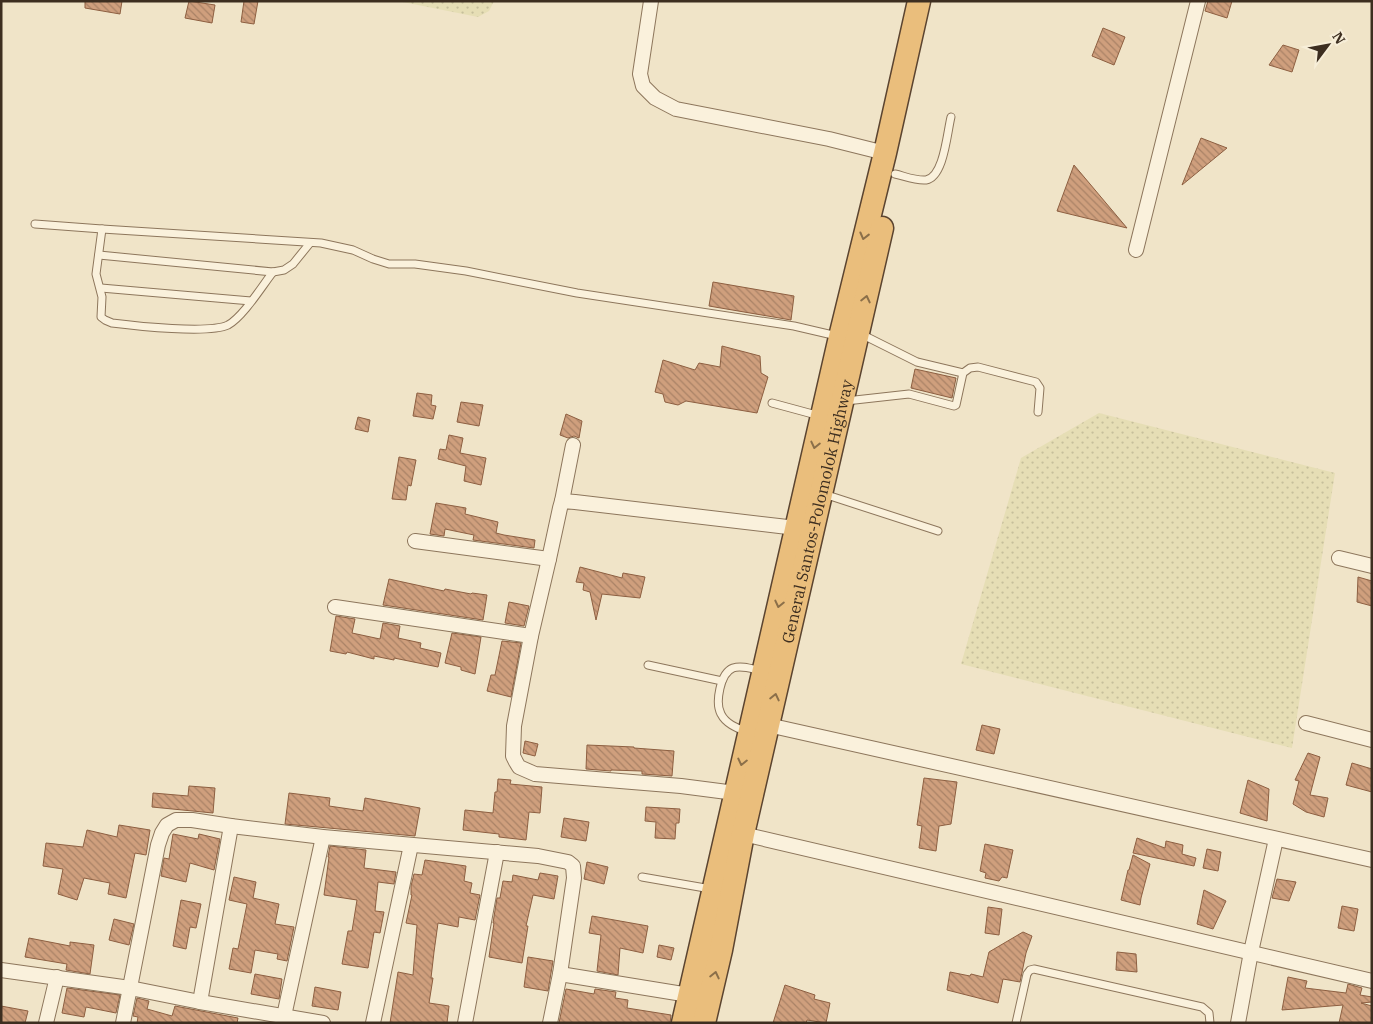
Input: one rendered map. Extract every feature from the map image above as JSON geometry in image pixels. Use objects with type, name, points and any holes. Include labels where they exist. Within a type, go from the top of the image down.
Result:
[{"type":"highway","points":[[683,1023],[735,793],[759,729],[763,672],[822,416],[849,335],[885,153],[919,1]]},
{"type":"highway","name":"General Santos-Polomolok Highway","points":[[704,1023],[743,834],[759,729],[843,402],[849,335],[895,174],[934,1]]},
{"type":"street","points":[[652,1],[640,74],[643,86],[655,98],[676,109],[829,139],[885,153]]},
{"type":"street","points":[[1136,250],[1198,1]]},
{"type":"street","points":[[573,445],[550,559],[531,636],[514,726],[513,756],[519,767],[535,774],[681,786],[735,793]]},
{"type":"street","points":[[562,501],[796,528]]},
{"type":"street","points":[[414,541],[550,559]]},
{"type":"street","points":[[1340,558],[1372,566]]},
{"type":"street","points":[[335,606],[531,636]]},
{"type":"street","points":[[1306,723],[1372,740]]},
{"type":"street","points":[[759,729],[1372,860]]},
{"type":"street","points":[[123,1023],[155,858],[162,833],[167,825],[176,820],[192,820],[323,837],[497,852],[568,862],[573,866],[574,878],[560,974],[550,1023]]},
{"type":"street","points":[[200,1002],[231,826]]},
{"type":"street","points":[[743,834],[1372,981]]},
{"type":"street","points":[[284,1016],[323,837]]},
{"type":"street","points":[[1238,1023],[1251,952],[1276,839]]},
{"type":"street","points":[[373,1023],[411,844]]},
{"type":"street","points":[[465,1023],[497,852]]},
{"type":"street","points":[[1,970],[130,988],[323,1023]]},
{"type":"street","points":[[560,974],[689,995]]},
{"type":"street","points":[[46,1023],[57,977]]},
{"type":"lane","points":[[895,174],[919,180],[927,180],[933,176],[940,165],[951,117]]},
{"type":"lane","points":[[36,224],[321,243],[353,250],[388,264],[415,264],[466,270],[577,293],[849,335],[937,370],[963,372],[970,368],[978,367],[1036,382],[1040,388],[1038,412]]},
{"type":"lane","points":[[102,229],[96,274],[101,288],[101,318],[112,323],[197,329],[217,328],[228,324],[239,315],[273,272]]},
{"type":"lane","points":[[99,255],[273,272],[284,270],[293,264],[310,243]]},
{"type":"lane","points":[[101,288],[251,301]]},
{"type":"lane","points":[[843,402],[910,394],[931,396],[952,406],[956,404],[963,372]]},
{"type":"lane","points":[[772,403],[822,416]]},
{"type":"lane","points":[[821,493],[938,531]]},
{"type":"lane","points":[[648,665],[722,681]]},
{"type":"lane","points":[[759,729],[733,726],[721,715],[718,702],[722,681],[729,670],[741,667],[763,672]]},
{"type":"lane","points":[[642,877],[714,889]]},
{"type":"lane","points":[[1016,1023],[1027,974],[1030,970],[1034,969],[1202,1007],[1209,1013],[1210,1023]]},
{"type":"shaded area","points":[[398,1],[494,1],[489,11],[478,17]]},
{"type":"shaded area","points":[[1099,413],[1335,473],[1292,748],[961,664],[1021,458]]},
{"type":"building","points":[[85,1],[122,1],[120,14],[85,8]]},
{"type":"building","points":[[189,1],[215,5],[212,23],[185,18]]},
{"type":"building","points":[[244,1],[258,1],[254,24],[241,22]]},
{"type":"building","points":[[1208,1],[1232,1],[1227,18],[1205,11]]},
{"type":"building","points":[[1103,28],[1125,37],[1114,65],[1092,56]]},
{"type":"building","points":[[1283,45],[1299,50],[1292,72],[1269,65]]},
{"type":"building","points":[[1201,138],[1227,148],[1182,185]]},
{"type":"building","points":[[1074,165],[1127,228],[1057,211]]},
{"type":"building","points":[[713,282],[794,296],[791,320],[709,306]]},
{"type":"building","points":[[722,346],[760,356],[761,373],[768,377],[757,413],[686,401],[678,405],[665,402],[663,394],[655,392],[663,360],[695,370],[699,363],[720,367]]},
{"type":"building","points":[[915,369],[956,378],[952,398],[911,388]]},
{"type":"building","points":[[417,393],[432,395],[431,405],[436,406],[433,419],[413,416]]},
{"type":"building","points":[[461,402],[483,405],[479,426],[457,422]]},
{"type":"building","points":[[566,414],[582,421],[579,438],[574,436],[568,438],[560,435]]},
{"type":"building","points":[[358,417],[370,420],[368,432],[355,429]]},
{"type":"building","points":[[449,435],[463,438],[460,453],[486,458],[481,485],[464,481],[466,466],[438,459],[440,449],[446,450]]},
{"type":"building","points":[[399,457],[416,460],[411,486],[408,485],[406,500],[392,499]]},
{"type":"building","points":[[436,503],[466,508],[465,514],[498,522],[496,533],[535,540],[534,548],[473,540],[474,535],[445,529],[444,536],[430,534]]},
{"type":"building","points":[[580,567],[622,578],[623,573],[645,577],[640,598],[602,594],[596,620],[590,592],[583,590],[584,583],[576,582]]},
{"type":"building","points":[[1358,577],[1372,581],[1372,606],[1357,602]]},
{"type":"building","points":[[389,579],[444,591],[445,589],[487,595],[483,620],[383,605]]},
{"type":"building","points":[[509,602],[529,606],[524,626],[505,623]]},
{"type":"building","points":[[336,616],[355,619],[352,633],[380,639],[383,623],[400,626],[398,638],[421,643],[420,648],[441,653],[438,667],[394,658],[394,660],[374,656],[374,659],[347,652],[346,654],[330,651]]},
{"type":"building","points":[[452,633],[481,637],[475,674],[461,670],[461,667],[445,663]]},
{"type":"building","points":[[502,641],[521,643],[511,697],[487,691],[491,675],[495,675]]},
{"type":"building","points":[[982,725],[1000,729],[994,754],[976,750]]},
{"type":"building","points":[[525,741],[538,744],[535,756],[523,753]]},
{"type":"building","points":[[587,745],[674,751],[672,776],[642,774],[642,771],[586,769]]},
{"type":"building","points":[[1308,753],[1320,757],[1310,795],[1328,798],[1324,817],[1306,812],[1293,804],[1299,781],[1295,780]]},
{"type":"building","points":[[1352,763],[1372,769],[1372,792],[1346,785]]},
{"type":"building","points":[[924,778],[957,782],[951,824],[939,826],[936,851],[919,848],[922,826],[917,825]]},
{"type":"building","points":[[498,779],[511,780],[510,784],[542,787],[540,813],[529,812],[526,840],[499,837],[499,834],[463,830],[465,810],[493,813]]},
{"type":"building","points":[[1248,780],[1269,789],[1267,821],[1240,813]]},
{"type":"building","points":[[189,786],[215,788],[213,813],[152,807],[153,793],[188,796]]},
{"type":"building","points":[[289,793],[330,798],[329,806],[363,811],[365,798],[420,808],[415,836],[285,824]]},
{"type":"building","points":[[646,807],[680,809],[679,823],[676,823],[675,839],[655,838],[656,822],[645,821]]},
{"type":"building","points":[[564,818],[589,822],[586,841],[561,837]]},
{"type":"building","points":[[119,825],[150,830],[146,855],[135,853],[126,898],[108,894],[110,883],[84,878],[77,900],[58,894],[63,869],[43,866],[46,843],[83,847],[87,830],[117,837]]},
{"type":"building","points":[[173,834],[198,839],[199,834],[220,839],[214,870],[190,863],[186,882],[161,876],[164,858],[169,859]]},
{"type":"building","points":[[1137,838],[1165,848],[1166,841],[1183,845],[1182,854],[1196,858],[1194,866],[1133,853]]},
{"type":"building","points":[[985,844],[1013,850],[1007,878],[1002,877],[999,881],[985,878],[986,873],[980,871]]},
{"type":"building","points":[[330,846],[366,850],[364,868],[396,872],[394,884],[378,882],[375,911],[384,912],[380,933],[374,932],[368,968],[342,964],[348,931],[352,931],[357,900],[324,895]]},
{"type":"building","points":[[1207,849],[1221,852],[1218,871],[1203,868]]},
{"type":"building","points":[[1133,855],[1150,864],[1140,905],[1121,900]]},
{"type":"building","points":[[425,860],[466,866],[464,881],[472,883],[470,893],[480,895],[475,920],[459,917],[458,927],[438,923],[429,1003],[449,1006],[447,1023],[390,1023],[398,972],[413,975],[417,925],[406,923],[414,874],[422,875]]},
{"type":"building","points":[[587,862],[608,867],[604,884],[584,879]]},
{"type":"building","points":[[540,873],[558,876],[554,899],[533,895],[526,926],[528,926],[522,963],[489,957],[497,898],[500,898],[503,881],[512,882],[513,875],[538,880]]},
{"type":"building","points":[[234,877],[256,882],[253,898],[279,904],[275,924],[294,927],[287,961],[277,959],[278,954],[255,950],[251,973],[229,969],[233,948],[238,949],[247,904],[229,900]]},
{"type":"building","points":[[1277,879],[1296,882],[1289,901],[1272,898]]},
{"type":"building","points":[[1204,890],[1226,901],[1213,929],[1197,924]]},
{"type":"building","points":[[181,900],[201,904],[196,928],[190,927],[186,949],[173,946]]},
{"type":"building","points":[[1342,906],[1358,909],[1354,931],[1338,928]]},
{"type":"building","points":[[988,907],[1002,909],[999,935],[985,933]]},
{"type":"building","points":[[592,916],[648,926],[643,953],[620,948],[618,975],[597,971],[601,935],[589,933]]},
{"type":"building","points":[[114,919],[134,924],[129,945],[109,940]]},
{"type":"building","points":[[1023,932],[1032,936],[1026,953],[1020,982],[1003,979],[998,1003],[947,990],[950,972],[983,977],[989,952]]},
{"type":"building","points":[[29,938],[70,946],[70,942],[94,945],[90,974],[66,970],[67,964],[25,957]]},
{"type":"building","points":[[659,945],[674,948],[671,960],[657,957]]},
{"type":"building","points":[[1117,952],[1136,954],[1137,972],[1116,970]]},
{"type":"building","points":[[528,957],[553,961],[548,991],[524,987]]},
{"type":"building","points":[[255,974],[282,979],[279,999],[251,994]]},
{"type":"building","points":[[1288,977],[1307,981],[1305,988],[1346,993],[1348,984],[1362,988],[1360,995],[1372,997],[1372,1002],[1361,1003],[1372,1006],[1372,1023],[1339,1023],[1343,1005],[1282,1010]]},
{"type":"building","points":[[785,985],[815,995],[814,999],[830,1003],[826,1023],[807,1020],[806,1023],[773,1023]]},
{"type":"building","points":[[315,987],[341,992],[338,1010],[312,1006]]},
{"type":"building","points":[[67,988],[120,995],[116,1013],[86,1007],[84,1017],[62,1013]]},
{"type":"building","points":[[566,989],[594,994],[595,989],[616,992],[615,998],[628,1000],[627,1008],[671,1015],[670,1023],[559,1023]]},
{"type":"building","points":[[137,998],[149,1001],[147,1009],[172,1016],[175,1006],[238,1018],[237,1023],[137,1023],[138,1017],[133,1016]]},
{"type":"building","points":[[1,1006],[28,1011],[25,1023],[1,1023]]}]
